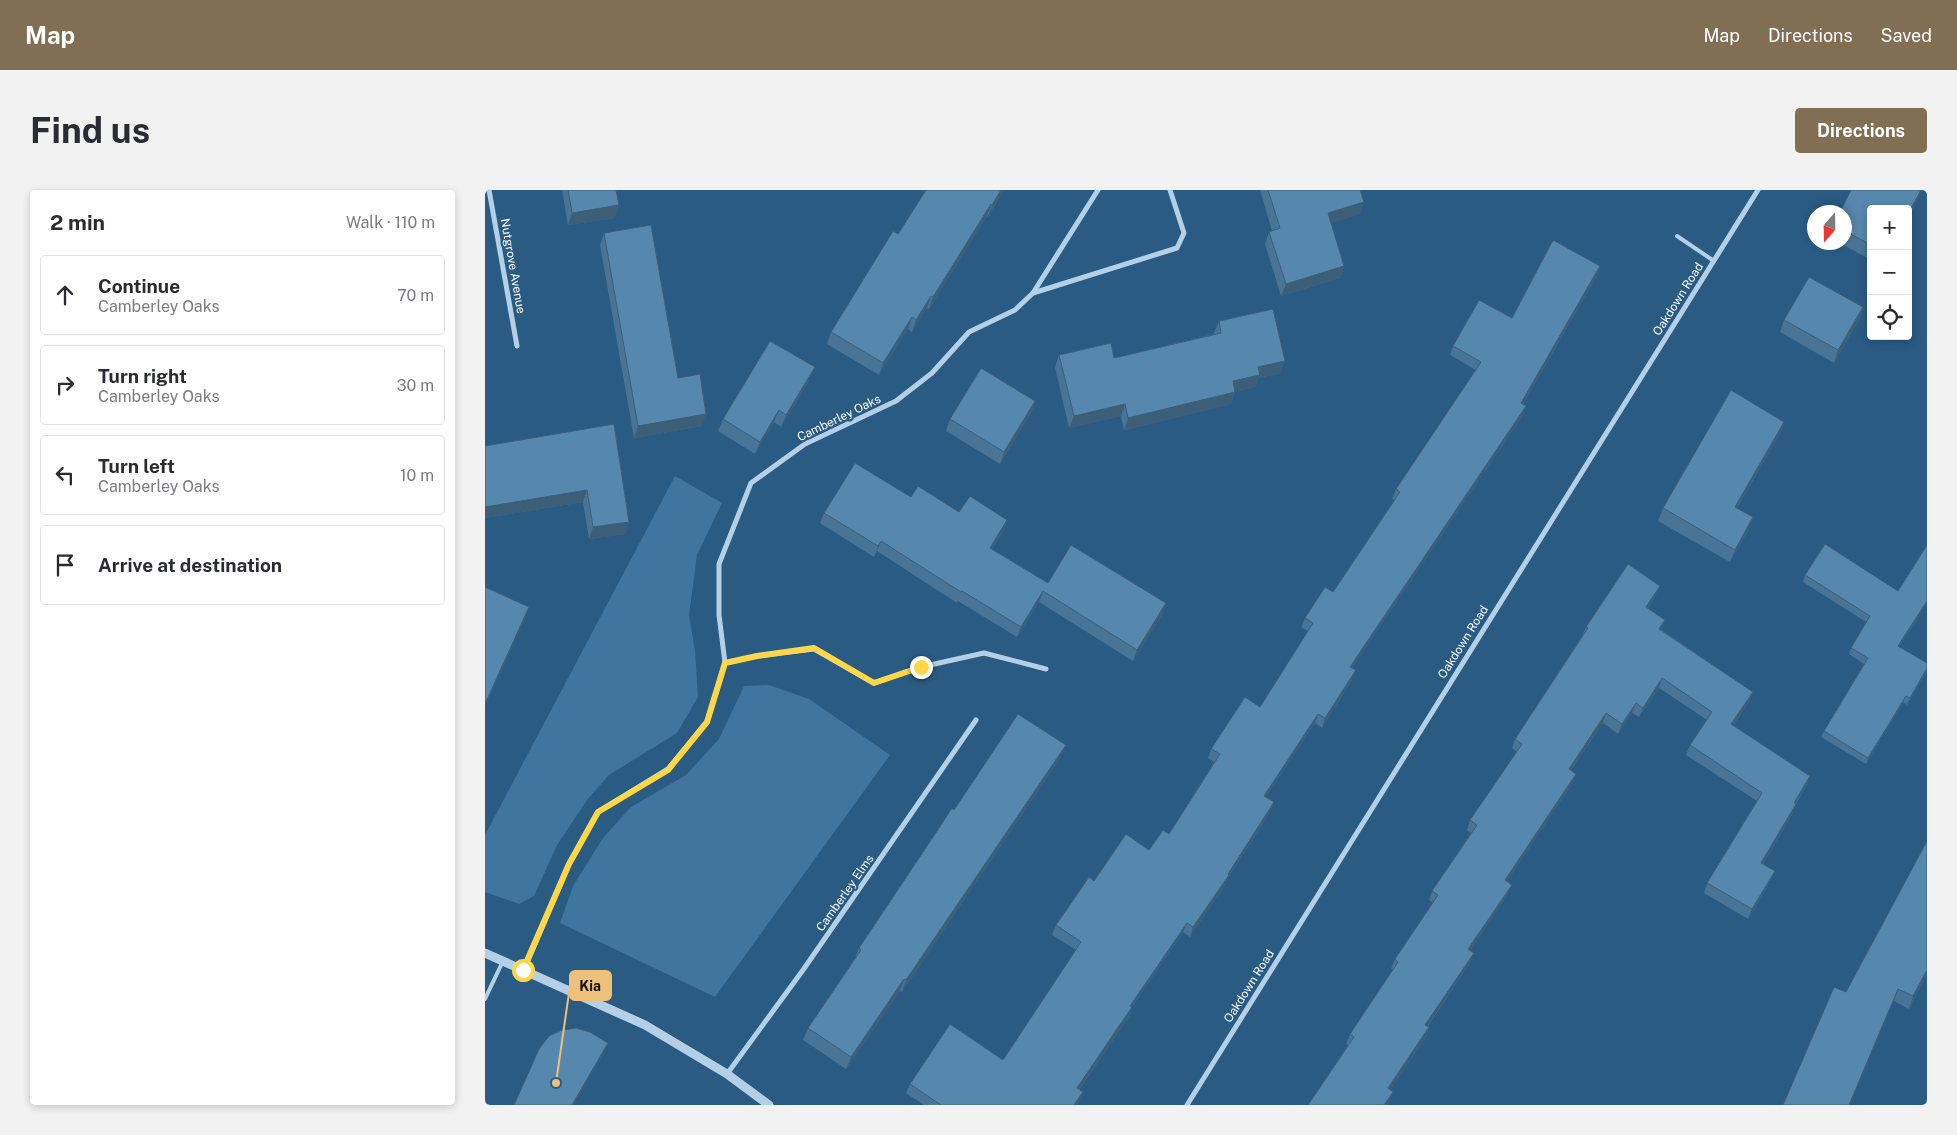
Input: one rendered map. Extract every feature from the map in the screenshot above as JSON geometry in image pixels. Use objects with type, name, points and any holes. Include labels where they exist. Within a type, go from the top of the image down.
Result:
[{"type":"street","name":"Nutgrove Avenue","points":[[489,190],[517,346]]},
{"type":"street","name":"Camberley Oaks","points":[[523,970],[569,864],[598,812],[668,770],[707,722],[725,663],[719,615],[719,564],[751,483],[805,444],[896,401],[932,374],[969,332],[1015,310],[1033,293],[1098,190]]},
{"type":"street","name":"Camberley Oaks","points":[[1033,293],[1177,248],[1184,233],[1170,190]]},
{"type":"street","name":"Oakdown Road","points":[[1187,1105],[1758,190]]},
{"type":"street","points":[[725,663],[757,656],[814,648],[874,683],[921,667],[984,653],[1046,669]]},
{"type":"street","name":"Camberley Elms","points":[[727,1074],[803,970],[976,720]]},
{"type":"street","points":[[485,953],[645,1025],[727,1074],[769,1105]]},
{"type":"lane","points":[[1677,236],[1713,261]]},
{"type":"lane","points":[[485,999],[503,961]]},
{"type":"shaded area","points":[[675,476],[722,503],[697,555],[689,615],[695,651],[698,697],[677,733],[609,775],[587,800],[557,845],[534,896],[519,904],[485,892],[485,835]]},
{"type":"shaded area","points":[[769,685],[809,699],[890,755],[715,997],[560,923],[573,886],[603,838],[631,807],[686,775],[719,739],[744,686]]},
{"type":"building","points":[[568,190],[616,190],[619,205],[572,213]]},
{"type":"building","points":[[926,190],[1001,190],[933,297],[931,296],[916,320],[912,317],[883,363],[831,332],[893,231],[898,234]]},
{"type":"building","points":[[1268,190],[1360,190],[1364,202],[1328,213],[1344,266],[1286,284],[1269,232],[1280,228]]},
{"type":"building","points":[[1851,190],[1921,190],[1912,207],[1912,205],[1867,205],[1867,243],[1852,235],[1852,205],[1844,205]]},
{"type":"building","points":[[651,225],[678,378],[700,374],[706,414],[638,426],[604,233]]},
{"type":"building","points":[[1553,240],[1600,266],[1521,403],[1526,406],[1350,667],[1356,670],[1325,718],[1318,714],[1264,796],[1274,802],[1229,875],[1193,927],[1187,923],[1130,1006],[1132,1007],[1077,1088],[1083,1092],[1074,1105],[941,1105],[910,1084],[950,1024],[1003,1060],[1081,942],[1056,925],[1089,877],[1094,881],[1126,834],[1149,850],[1163,830],[1169,834],[1220,754],[1211,749],[1245,697],[1260,707],[1313,623],[1305,618],[1325,587],[1333,592],[1400,492],[1396,489],[1481,362],[1453,346],[1479,300],[1512,318]]},
{"type":"building","points":[[1809,277],[1863,307],[1838,350],[1784,320]]},
{"type":"building","points":[[1273,309],[1285,361],[1258,367],[1260,375],[1233,381],[1235,392],[1128,418],[1125,404],[1074,416],[1059,355],[1111,343],[1114,358],[1221,333],[1219,321]]},
{"type":"building","points":[[770,341],[815,367],[786,415],[779,410],[760,442],[723,419]]},
{"type":"building","points":[[981,368],[1035,401],[1004,452],[950,419]]},
{"type":"building","points":[[1731,390],[1784,422],[1735,507],[1753,517],[1735,550],[1663,508]]},
{"type":"building","points":[[614,424],[629,522],[593,527],[587,490],[485,507],[485,446]]},
{"type":"building","points":[[855,463],[911,497],[918,486],[959,512],[970,496],[1007,520],[990,548],[1048,583],[1071,545],[1166,603],[1137,650],[1043,591],[1021,627],[961,592],[881,541],[878,546],[824,513]]},
{"type":"building","points":[[1825,544],[1898,591],[1927,545],[1927,601],[1898,646],[1927,663],[1927,668],[1910,698],[1906,696],[1868,758],[1824,731],[1868,658],[1851,648],[1870,616],[1805,575]]},
{"type":"building","points":[[1628,564],[1660,586],[1646,607],[1665,620],[1659,629],[1753,692],[1731,724],[1810,776],[1794,803],[1796,804],[1761,863],[1775,871],[1752,909],[1707,883],[1762,793],[1690,745],[1712,712],[1662,678],[1643,708],[1636,703],[1622,724],[1606,713],[1569,769],[1576,774],[1505,880],[1512,885],[1468,949],[1474,953],[1425,1025],[1429,1027],[1388,1088],[1393,1092],[1384,1105],[1308,1105],[1354,1037],[1350,1034],[1398,962],[1395,959],[1438,895],[1432,891],[1477,825],[1470,820],[1522,744],[1515,739]]},
{"type":"building","points":[[485,587],[529,607],[485,704]]},
{"type":"building","points":[[1018,714],[1066,745],[906,980],[904,979],[851,1057],[808,1028],[861,950],[859,948],[952,808],[954,810]]},
{"type":"building","points":[[1927,841],[1927,970],[1913,996],[1898,989],[1849,1105],[1783,1105],[1834,987],[1846,992]]},
{"type":"building","points":[[576,1028],[590,1032],[608,1043],[572,1105],[514,1105],[539,1049],[549,1036],[562,1030]]},
{"type":"place","name":"Kia","points":[[556,1083]]},
{"type":"route","points":[[523,970],[569,864],[598,812],[668,770],[707,722],[725,663],[757,656],[814,648],[874,683],[921,667]]}]
